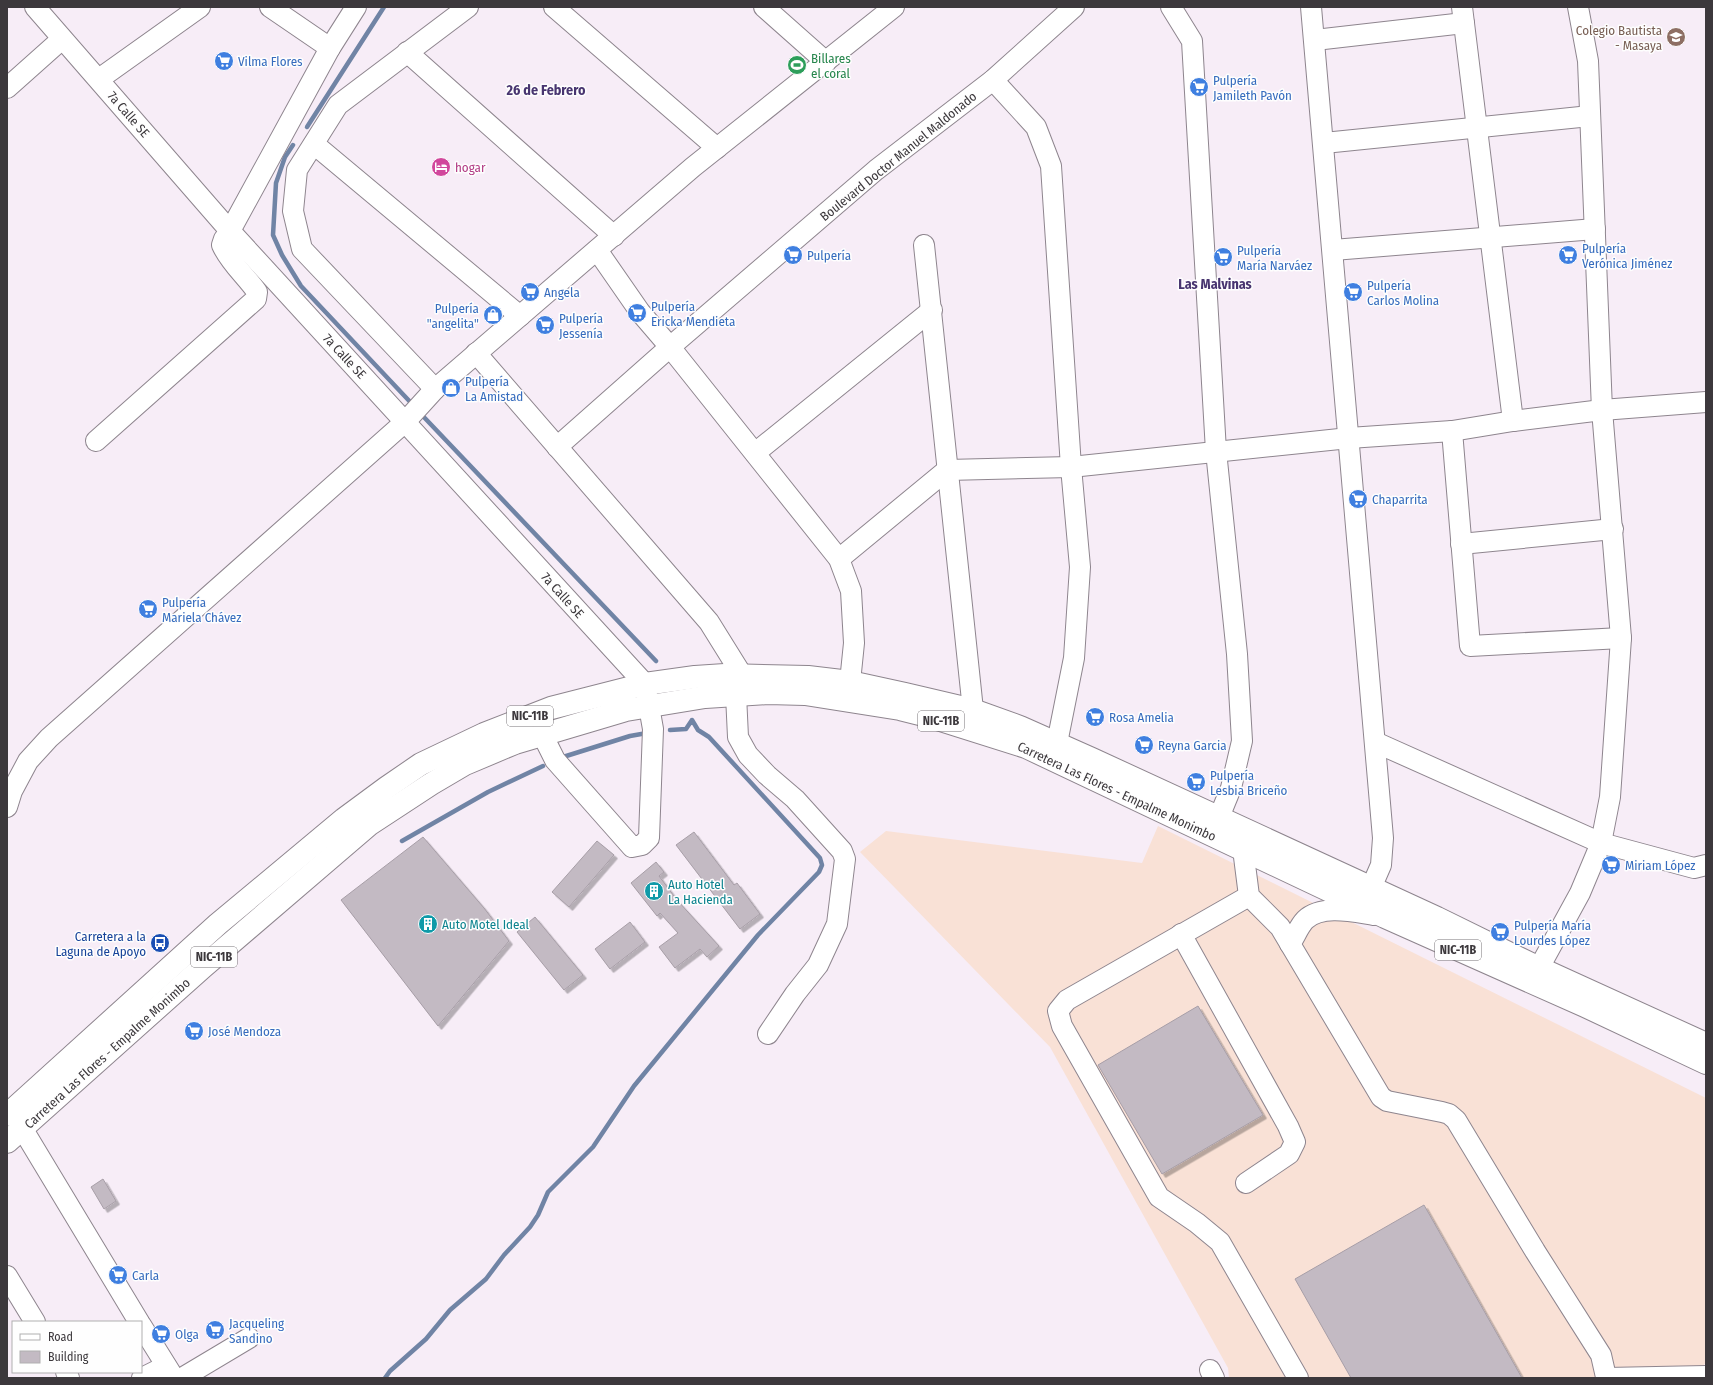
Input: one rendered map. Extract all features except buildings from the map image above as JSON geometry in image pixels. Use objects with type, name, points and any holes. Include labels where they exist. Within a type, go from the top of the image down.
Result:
[{"type":"highway","name":"Carretera Las Flores - Empalme Monimbo","points":[[12,1128],[218,924],[344,819],[421,764],[484,734],[551,708],[645,684],[696,676],[742,675],[808,677],[850,682],[973,710],[1020,727],[1057,743],[1216,826],[1243,849],[1385,917],[1706,1044]]},
{"type":"highway","name":"Carretera Las Flores - Empalme Monimbo","points":[[12,1128],[370,824],[431,784],[465,764],[514,743],[626,710],[705,697],[768,693],[805,694],[893,708],[928,716],[1026,747],[1370,888],[1537,976],[1585,1006],[1706,1063]]},
{"type":"street","name":"7a Calle SE","points":[[35,7],[230,231],[407,420],[645,684]]},
{"type":"street","points":[[99,79],[200,7]]},
{"type":"street","points":[[270,7],[330,48]]},
{"type":"street","points":[[96,441],[256,299],[257,292],[225,252],[222,245],[224,239],[230,231],[330,48],[356,7]]},
{"type":"street","points":[[430,395],[302,249],[293,211],[297,170],[338,105],[468,7]]},
{"type":"street","points":[[554,7],[717,148]]},
{"type":"street","points":[[764,7],[826,62]]},
{"type":"street","points":[[9,794],[28,761],[50,738],[407,420],[430,395],[476,353],[693,167],[894,7]]},
{"type":"street","name":"Boulevard Doctor Manuel Maldonado","points":[[557,447],[670,346],[876,170],[993,80],[1074,7]]},
{"type":"street","points":[[1171,7],[1192,41],[1216,451],[1237,654],[1242,741],[1231,788],[1216,826]]},
{"type":"street","points":[[1312,7],[1383,838],[1381,866],[1370,888]]},
{"type":"street","points":[[1537,976],[1580,893],[1601,843],[1610,797],[1621,638],[1602,410],[1588,61],[1578,7]]},
{"type":"street","points":[[1315,40],[1463,15],[1512,421]]},
{"type":"street","points":[[7,88],[62,39]]},
{"type":"street","points":[[407,52],[614,236]]},
{"type":"street","points":[[993,80],[1036,126],[1051,166],[1071,467],[1080,567],[1074,658],[1057,743]]},
{"type":"street","points":[[1324,143],[1590,116]]},
{"type":"street","points":[[314,144],[520,316]]},
{"type":"street","points":[[1333,250],[1595,229]]},
{"type":"street","points":[[924,245],[973,710]]},
{"type":"street","points":[[598,250],[640,312],[670,346],[839,559],[851,591],[854,643],[850,682]]},
{"type":"street","points":[[755,453],[932,310]]},
{"type":"street","points":[[476,353],[709,622],[742,675]]},
{"type":"street","points":[[839,559],[947,470],[1071,467],[1349,438],[1452,431],[1512,421],[1602,410],[1706,402]]},
{"type":"street","points":[[1452,431],[1470,646],[1621,638]]},
{"type":"street","points":[[1462,544],[1613,529]]},
{"type":"street","points":[[542,734],[555,760],[632,847],[642,845],[649,838],[653,749],[653,729],[645,684]]},
{"type":"street","points":[[736,695],[738,737],[748,755],[767,775],[795,798],[842,851],[845,859],[837,924],[818,965],[795,994],[768,1034]]},
{"type":"street","points":[[1375,742],[1601,843],[1694,868],[1706,865]]},
{"type":"street","points":[[1243,849],[1249,896],[1280,928],[1381,1097],[1387,1101],[1449,1114],[1456,1120],[1535,1251],[1601,1355],[1606,1378],[1706,1376]]},
{"type":"street","points":[[1249,896],[1067,1000],[1058,1010],[1062,1026],[1160,1197],[1198,1223],[1220,1242],[1298,1378]]},
{"type":"street","points":[[1290,944],[1305,920],[1316,914],[1332,910],[1385,917]]},
{"type":"street","points":[[1181,934],[1288,1126],[1295,1142],[1290,1154],[1246,1183]]},
{"type":"street","points":[[12,1128],[138,1321]]},
{"type":"street","points":[[7,1276],[34,1321]]},
{"type":"street","points":[[142,1327],[170,1372],[142,1378]]},
{"type":"street","points":[[182,1378],[249,1338]]},
{"type":"shaded area","points":[[1158,826],[1706,1098],[1706,1363],[1688,1378],[1229,1378],[1228,1368],[1050,1047],[860,852],[886,831],[1142,863]]},
{"type":"waterway","points":[[307,127],[384,7]]},
{"type":"waterway","points":[[293,145],[285,157],[276,183],[273,235],[282,255],[301,286],[414,406]]},
{"type":"waterway","points":[[420,413],[656,661]]},
{"type":"waterway","points":[[385,1378],[390,1371],[426,1339],[450,1310],[486,1279],[504,1255],[530,1227],[538,1215],[548,1192],[593,1147],[634,1086],[758,935],[819,872],[822,865],[820,858],[709,737],[698,730],[692,720],[686,729],[670,730]]},
{"type":"waterway","points":[[563,757],[630,736],[647,733]]},
{"type":"waterway","points":[[402,841],[488,792],[543,766]]},
{"type":"place","name":"Colegio Bautista - Masaya","points":[[1676,37]]},
{"type":"place","name":"Vilma Flores","points":[[224,61]]},
{"type":"place","name":"Billares el coral","points":[[797,65]]},
{"type":"place","name":"Pulpería Jamileth Pavón","points":[[1199,87]]},
{"type":"place","name":"hogar","points":[[441,167]]},
{"type":"place","name":"Pulpería","points":[[793,255]]},
{"type":"place","name":"Pulpería Verónica Jiménez","points":[[1568,255]]},
{"type":"place","name":"Pulpería María Narváez","points":[[1223,257]]},
{"type":"place","name":"Angela","points":[[530,292]]},
{"type":"place","name":"Pulpería Carlos Molina","points":[[1353,292]]},
{"type":"place","name":"Pulpería Ericka Mendieta","points":[[637,313]]},
{"type":"place","name":"Pulpería \"angelita\"","points":[[493,315]]},
{"type":"place","name":"Pulpería Jessenía","points":[[545,325]]},
{"type":"place","name":"Pulpería La Amistad","points":[[451,388]]},
{"type":"place","name":"Chaparrita","points":[[1358,499]]},
{"type":"place","name":"Pulpería Mariela Chávez","points":[[148,609]]},
{"type":"place","name":"Rosa Amelia","points":[[1095,717]]},
{"type":"place","name":"Reyna Garcia","points":[[1144,745]]},
{"type":"place","name":"Pulpería Lesbia Briceño","points":[[1196,782]]},
{"type":"place","name":"Miriam López","points":[[1611,865]]},
{"type":"place","name":"Auto Hotel La Hacienda","points":[[654,891]]},
{"type":"place","name":"Auto Motel Ideal","points":[[428,924]]},
{"type":"place","name":"Pulpería María Lourdes López","points":[[1500,932]]},
{"type":"place","name":"Carretera a la Laguna de Apoyo","points":[[160,943]]},
{"type":"place","name":"José Mendoza","points":[[194,1031]]},
{"type":"place","name":"Carla","points":[[118,1275]]},
{"type":"place","name":"Jacqueling Sandino","points":[[215,1330]]},
{"type":"place","name":"Olga","points":[[161,1334]]},
{"type":"district","name":"26 de Febrero","points":[[546,90]]},
{"type":"district","name":"Las Malvinas","points":[[1215,284]]}]
